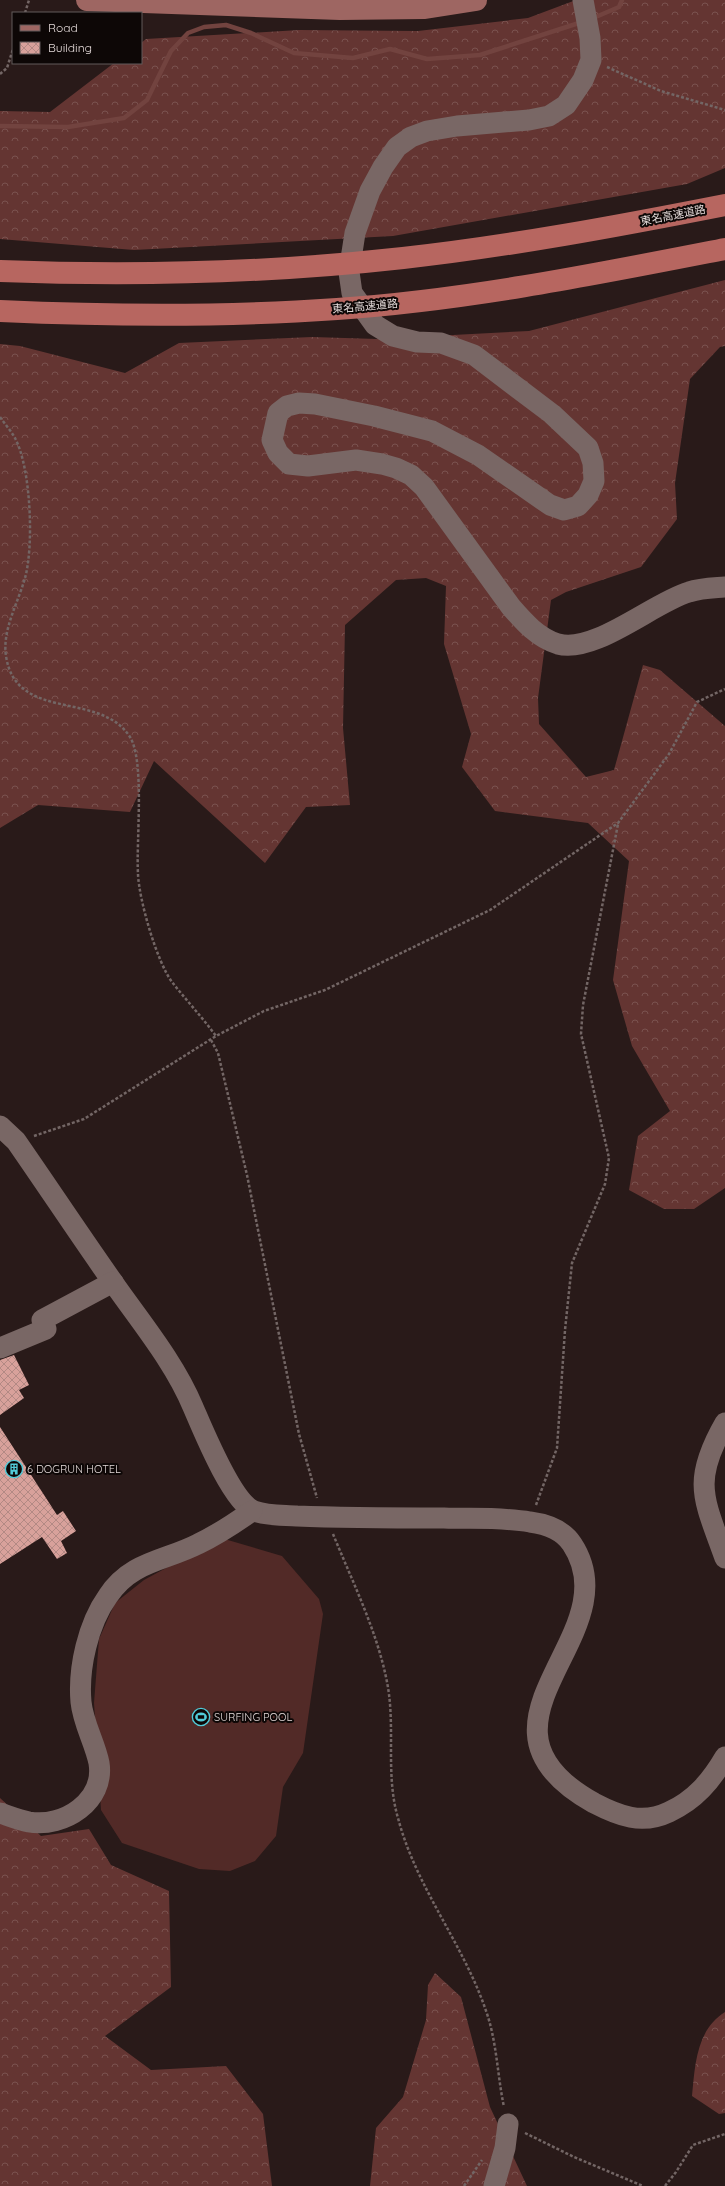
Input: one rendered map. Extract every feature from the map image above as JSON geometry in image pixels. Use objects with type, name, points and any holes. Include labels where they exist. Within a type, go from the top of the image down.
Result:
[{"type":"highway","name":"東名高速道路","points":[[0,271],[73,274],[190,272],[333,264],[403,258],[496,246],[626,225],[725,205]]},
{"type":"highway","name":"東名高速道路","points":[[0,311],[75,314],[174,315],[263,313],[337,309],[410,302],[583,277],[725,249]]},
{"type":"main road","points":[[87,0],[340,9],[425,8],[476,0]]},
{"type":"street","points":[[350,0],[375,6],[425,8]]},
{"type":"street","points":[[583,0],[590,38],[591,60],[583,80],[566,105],[549,116],[529,120],[458,126],[426,131],[411,137],[397,147],[383,167],[370,191],[355,233],[349,272],[352,293],[375,325],[393,336],[417,342],[441,343],[474,355],[557,419],[588,448],[593,463],[594,481],[588,495],[578,506],[564,510],[550,505],[478,455],[432,431],[374,416],[315,404],[299,403],[287,406],[278,413],[272,440],[278,453],[289,464],[308,466],[356,460],[396,468],[411,475],[424,486],[511,607],[526,625],[544,638],[560,644],[578,645],[599,637],[689,592],[725,587]]},
{"type":"street","points":[[0,1126],[8,1145],[113,1282],[182,1382],[220,1466],[243,1503],[252,1511],[265,1514],[326,1517],[474,1518],[529,1522],[546,1526],[561,1532],[571,1542],[582,1566],[584,1578],[582,1608],[577,1625],[540,1706],[538,1738],[545,1761],[554,1773],[587,1799],[605,1808],[635,1819],[647,1819],[664,1815],[694,1799],[725,1757]]},
{"type":"street","points":[[0,1348],[46,1329],[42,1320],[113,1282]]},
{"type":"street","points":[[725,1423],[708,1456],[704,1470],[703,1490],[725,1558]]},
{"type":"street","points":[[0,1813],[29,1822],[39,1822],[70,1816],[88,1801],[99,1781],[100,1772],[94,1746],[81,1704],[81,1679],[91,1634],[101,1607],[116,1585],[140,1566],[197,1545],[252,1511]]},
{"type":"street","points":[[494,2186],[505,2148],[508,2124]]},
{"type":"path","points":[[25,12],[29,0]]},
{"type":"path","points":[[0,74],[7,68],[12,52]]},
{"type":"path","points":[[591,60],[661,91],[725,110]]},
{"type":"path","points":[[0,417],[18,446],[24,467],[30,522],[29,561],[26,578],[6,640],[6,657],[12,675],[22,688],[34,696],[58,704],[88,709],[112,719],[130,736],[137,757],[138,876],[143,903],[162,963],[172,981],[195,1007],[216,1036]]},
{"type":"path","points":[[8,1145],[84,1119],[216,1036],[264,1011],[325,990],[490,910],[618,823],[669,754],[697,702],[725,689]]},
{"type":"path","points":[[529,1522],[557,1448],[565,1330],[572,1263],[605,1184],[609,1158],[581,1034],[583,1005],[618,823]]},
{"type":"path","points":[[211,1040],[218,1053],[238,1137],[299,1434],[326,1517],[375,1635],[387,1683],[391,1788],[398,1819],[414,1866],[474,1980],[486,2009],[494,2040],[501,2090],[508,2124],[574,2157],[643,2186]]},
{"type":"path","points":[[665,2186],[693,2145],[725,2134]]},
{"type":"shaded area","name":"SURFING POOL","points":[[221,1538],[282,1556],[319,1599],[323,1614],[303,1753],[283,1787],[276,1836],[255,1861],[230,1871],[199,1869],[122,1843],[101,1810],[94,1703],[99,1639],[115,1603],[144,1580]]},
{"type":"green space","points":[[576,0],[725,0],[725,168],[687,184],[393,236],[134,250],[0,239],[0,111],[50,112],[113,64],[142,64],[142,42],[146,39],[299,30],[418,31],[528,18]]},
{"type":"green space","points":[[725,280],[725,346],[720,347],[690,379],[675,483],[677,519],[641,567],[566,592],[551,600],[538,698],[539,724],[586,777],[614,770],[643,665],[660,670],[725,726],[725,1188],[694,1209],[664,1209],[629,1190],[638,1136],[670,1111],[632,1046],[613,980],[629,861],[588,823],[495,811],[462,767],[471,734],[444,644],[446,586],[426,578],[396,580],[345,625],[343,728],[350,805],[306,807],[265,863],[154,761],[130,812],[38,805],[0,828],[0,344],[20,346],[125,373],[179,343],[312,337],[377,339],[529,331]]},
{"type":"green space","points":[[0,1798],[41,1836],[89,1829],[111,1865],[169,1891],[171,1987],[105,2036],[151,2070],[226,2066],[263,2114],[272,2186],[0,2186]]},
{"type":"green space","points":[[435,1973],[461,1997],[490,2107],[527,2186],[370,2186],[376,2128],[403,2097],[426,2020],[428,1985]]},
{"type":"green space","points":[[725,2012],[725,2113],[719,2114],[692,2096],[696,2061],[703,2039],[708,2028]]},
{"type":"building","points":[[14,1355],[29,1385],[19,1390],[24,1398],[0,1415],[0,1360]]},
{"type":"building","name":"6 DOGRUN HOTEL","points":[[0,1427],[57,1515],[63,1511],[76,1531],[61,1541],[67,1553],[57,1559],[42,1537],[0,1564]]},
{"type":"waterway","points":[[591,19],[619,7],[622,0]]},
{"type":"waterway","points":[[0,126],[68,127],[124,118],[147,100],[171,51],[188,33],[204,27],[226,25],[251,33],[294,53],[353,58],[390,49],[427,59],[480,55],[582,22]]},
{"type":"place","name":"6 DOGRUN HOTEL","points":[[14,1469]]},
{"type":"place","name":"SURFING POOL","points":[[201,1717]]}]
